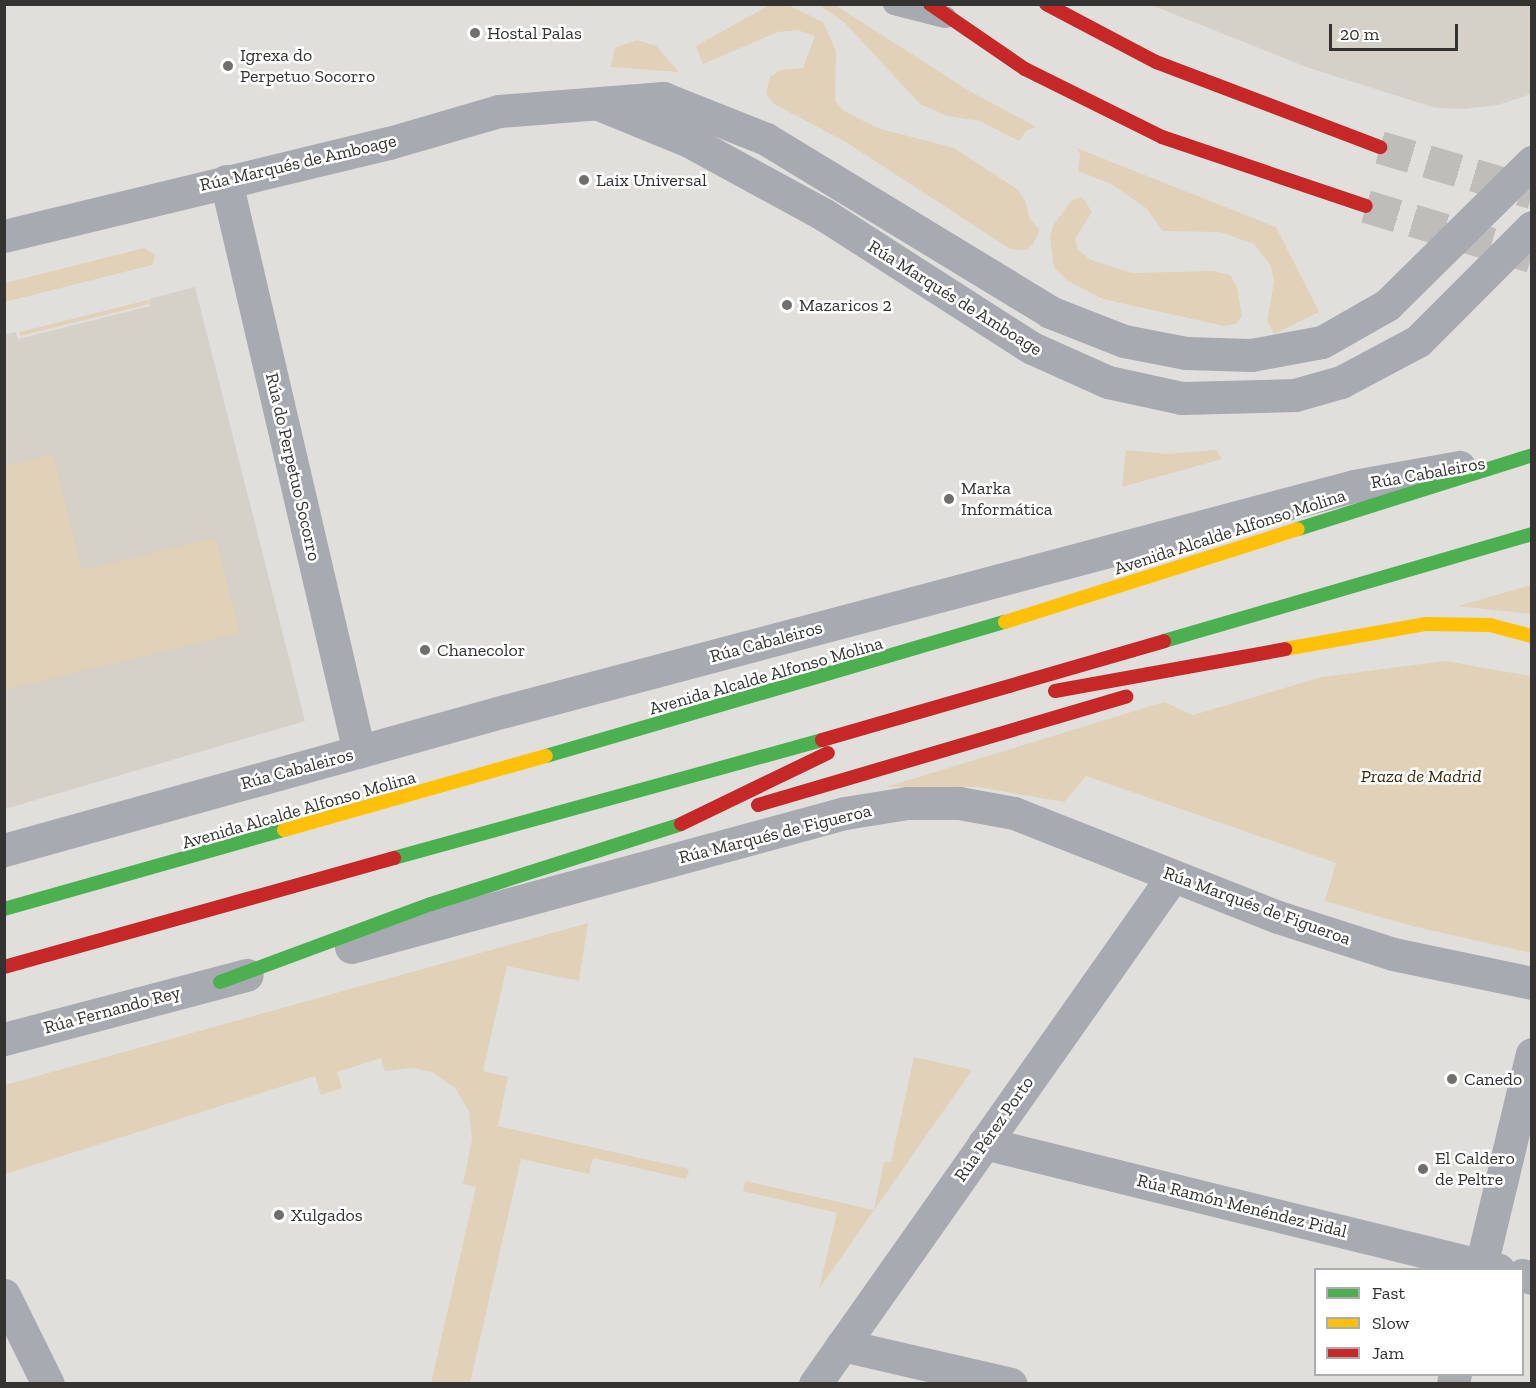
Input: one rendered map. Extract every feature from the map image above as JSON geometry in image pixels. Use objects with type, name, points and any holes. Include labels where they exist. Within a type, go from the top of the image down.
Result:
[{"type":"main road","points":[[1046,4],[1156,62],[1380,147]]},
{"type":"main road","points":[[938,11],[1025,69],[1162,137],[1366,206]]},
{"type":"main road","name":"Avenida Alcalde Alfonso Molina","points":[[4,909],[882,661],[1532,455]]},
{"type":"main road","points":[[4,967],[903,717],[1532,534]]},
{"type":"main road","points":[[667,831],[903,717],[1271,655],[1425,624],[1490,625],[1532,636]]},
{"type":"main road","points":[[220,982],[431,904],[667,831],[1271,655]]},
{"type":"street","name":"Rúa Marqués de Amboage","points":[[4,236],[389,142],[499,111],[663,98],[766,139],[1050,312],[1124,341],[1186,353],[1251,355],[1322,342],[1387,305],[1532,162]]},
{"type":"street","name":"Rúa Marqués de Amboage","points":[[594,102],[699,147],[823,214],[1032,348],[1108,382],[1182,398],[1254,398],[1295,395],[1341,382],[1418,341],[1532,227]]},
{"type":"street","name":"Rúa do Perpetuo Socorro","points":[[226,181],[359,752]]},
{"type":"street","name":"Rúa Cabaleiros","points":[[4,850],[359,752],[1354,486],[1532,455]]},
{"type":"street","name":"Rúa Marqués de Figueroa","points":[[220,982],[845,813],[907,803],[959,803],[1014,813],[1278,916],[1393,954],[1532,983]]},
{"type":"street","name":"Rúa Pérez Porto","points":[[815,1383],[1173,876]]},
{"type":"street","name":"Rúa Fernando Rey","points":[[4,1039],[220,982]]},
{"type":"street","points":[[1487,1268],[1532,1054]]},
{"type":"street","name":"Rúa Ramón Menéndez Pidal","points":[[984,1143],[1487,1268]]},
{"type":"street","points":[[4,1295],[48,1383]]},
{"type":"street","points":[[842,1345],[1011,1383]]},
{"type":"lane","points":[[894,4],[938,11]]},
{"type":"shaded area","points":[[1151,5],[1531,5],[1531,94],[1498,105],[1463,109],[1436,108],[1309,68]]},
{"type":"shaded area","points":[[195,287],[305,721],[5,809],[4,335],[16,332],[18,339],[150,306],[149,299]]},
{"type":"green space","points":[[771,4],[788,5],[823,22],[836,51],[835,101],[844,111],[877,128],[954,148],[1017,189],[1025,200],[1030,219],[1040,230],[1033,244],[1026,250],[1010,249],[846,142],[774,104],[766,94],[770,77],[781,70],[803,68],[815,36],[797,30],[778,32],[703,64],[696,46]]},
{"type":"green space","points":[[819,5],[835,5],[971,92],[1074,147],[1276,227],[1319,312],[1274,334],[1267,321],[1274,282],[1271,266],[1254,244],[1220,232],[1163,231],[1146,208],[1111,184],[1078,171],[1080,155],[1077,149],[1036,127],[1027,130],[1019,141],[980,121],[948,116],[920,104],[844,22]]},
{"type":"green space","points":[[637,40],[656,46],[679,72],[611,67],[615,48]]},
{"type":"green space","points":[[1082,197],[1092,212],[1075,238],[1078,250],[1091,260],[1132,273],[1214,271],[1230,275],[1237,287],[1242,316],[1236,324],[1224,326],[1103,299],[1068,281],[1054,268],[1050,237],[1053,226],[1071,201]]},
{"type":"green space","points":[[144,248],[155,255],[152,265],[5,302],[5,283]]},
{"type":"green space","points":[[148,300],[149,304],[20,336],[19,332]]},
{"type":"green space","points":[[1126,450],[1167,454],[1216,450],[1222,459],[1122,487]]},
{"type":"green space","points":[[53,454],[82,570],[215,537],[240,633],[5,690],[5,465]]},
{"type":"green space","points":[[1531,585],[1531,614],[1458,606]]},
{"type":"green space","name":"Praza de Madrid","points":[[1445,661],[1531,676],[1531,953],[1412,926],[1325,901],[1336,863],[1086,776],[1064,802],[978,787],[886,787],[1164,702],[1193,715],[1322,677]]},
{"type":"green space","points":[[588,923],[579,981],[507,966],[483,1071],[508,1077],[498,1126],[689,1169],[686,1179],[593,1158],[589,1174],[521,1159],[470,1383],[431,1383],[476,1187],[463,1184],[472,1139],[469,1111],[455,1088],[432,1072],[412,1068],[385,1071],[381,1058],[337,1072],[342,1088],[321,1095],[315,1076],[5,1174],[5,1085]]},
{"type":"green space","points":[[914,1057],[972,1070],[819,1289],[837,1213],[743,1191],[745,1181],[874,1210],[884,1162],[891,1162]]},
{"type":"tunnel","points":[[1380,147],[1532,192]]},
{"type":"tunnel","points":[[1366,206],[1532,256]]},
{"type":"traffic: fast","points":[[1298,529],[1532,455]]},
{"type":"traffic: fast","points":[[1164,641],[1532,534]]},
{"type":"traffic: fast","points":[[546,756],[1005,622]]},
{"type":"traffic: fast","points":[[394,858],[822,740]]},
{"type":"traffic: fast","points":[[220,982],[431,904],[681,824]]},
{"type":"traffic: fast","points":[[4,909],[284,830]]},
{"type":"traffic: slow","points":[[1005,622],[1298,529]]},
{"type":"traffic: slow","points":[[1285,649],[1425,624],[1490,625],[1532,636]]},
{"type":"traffic: slow","points":[[284,830],[546,756]]},
{"type":"traffic: jam","points":[[930,4],[1025,69],[1162,137],[1366,206]]},
{"type":"traffic: jam","points":[[1046,4],[1156,62],[1380,147]]},
{"type":"traffic: jam","points":[[822,740],[1164,641]]},
{"type":"traffic: jam","points":[[1055,691],[1285,649]]},
{"type":"traffic: jam","points":[[758,805],[1126,697]]},
{"type":"traffic: jam","points":[[681,824],[828,753]]},
{"type":"traffic: jam","points":[[4,967],[394,858]]},
{"type":"place","name":"Hostal Palas","points":[[475,33]]},
{"type":"place","name":"Igrexa do Perpetuo Socorro","points":[[228,66]]},
{"type":"place","name":"Laix Universal","points":[[584,180]]},
{"type":"place","name":"Mazaricos 2","points":[[787,305]]},
{"type":"place","name":"Marka Informática","points":[[949,499]]},
{"type":"place","name":"Chanecolor","points":[[425,650]]},
{"type":"place","name":"Canedo","points":[[1452,1079]]},
{"type":"place","name":"El Caldero de Peltre","points":[[1423,1169]]},
{"type":"place","name":"Xulgados","points":[[279,1215]]}]
